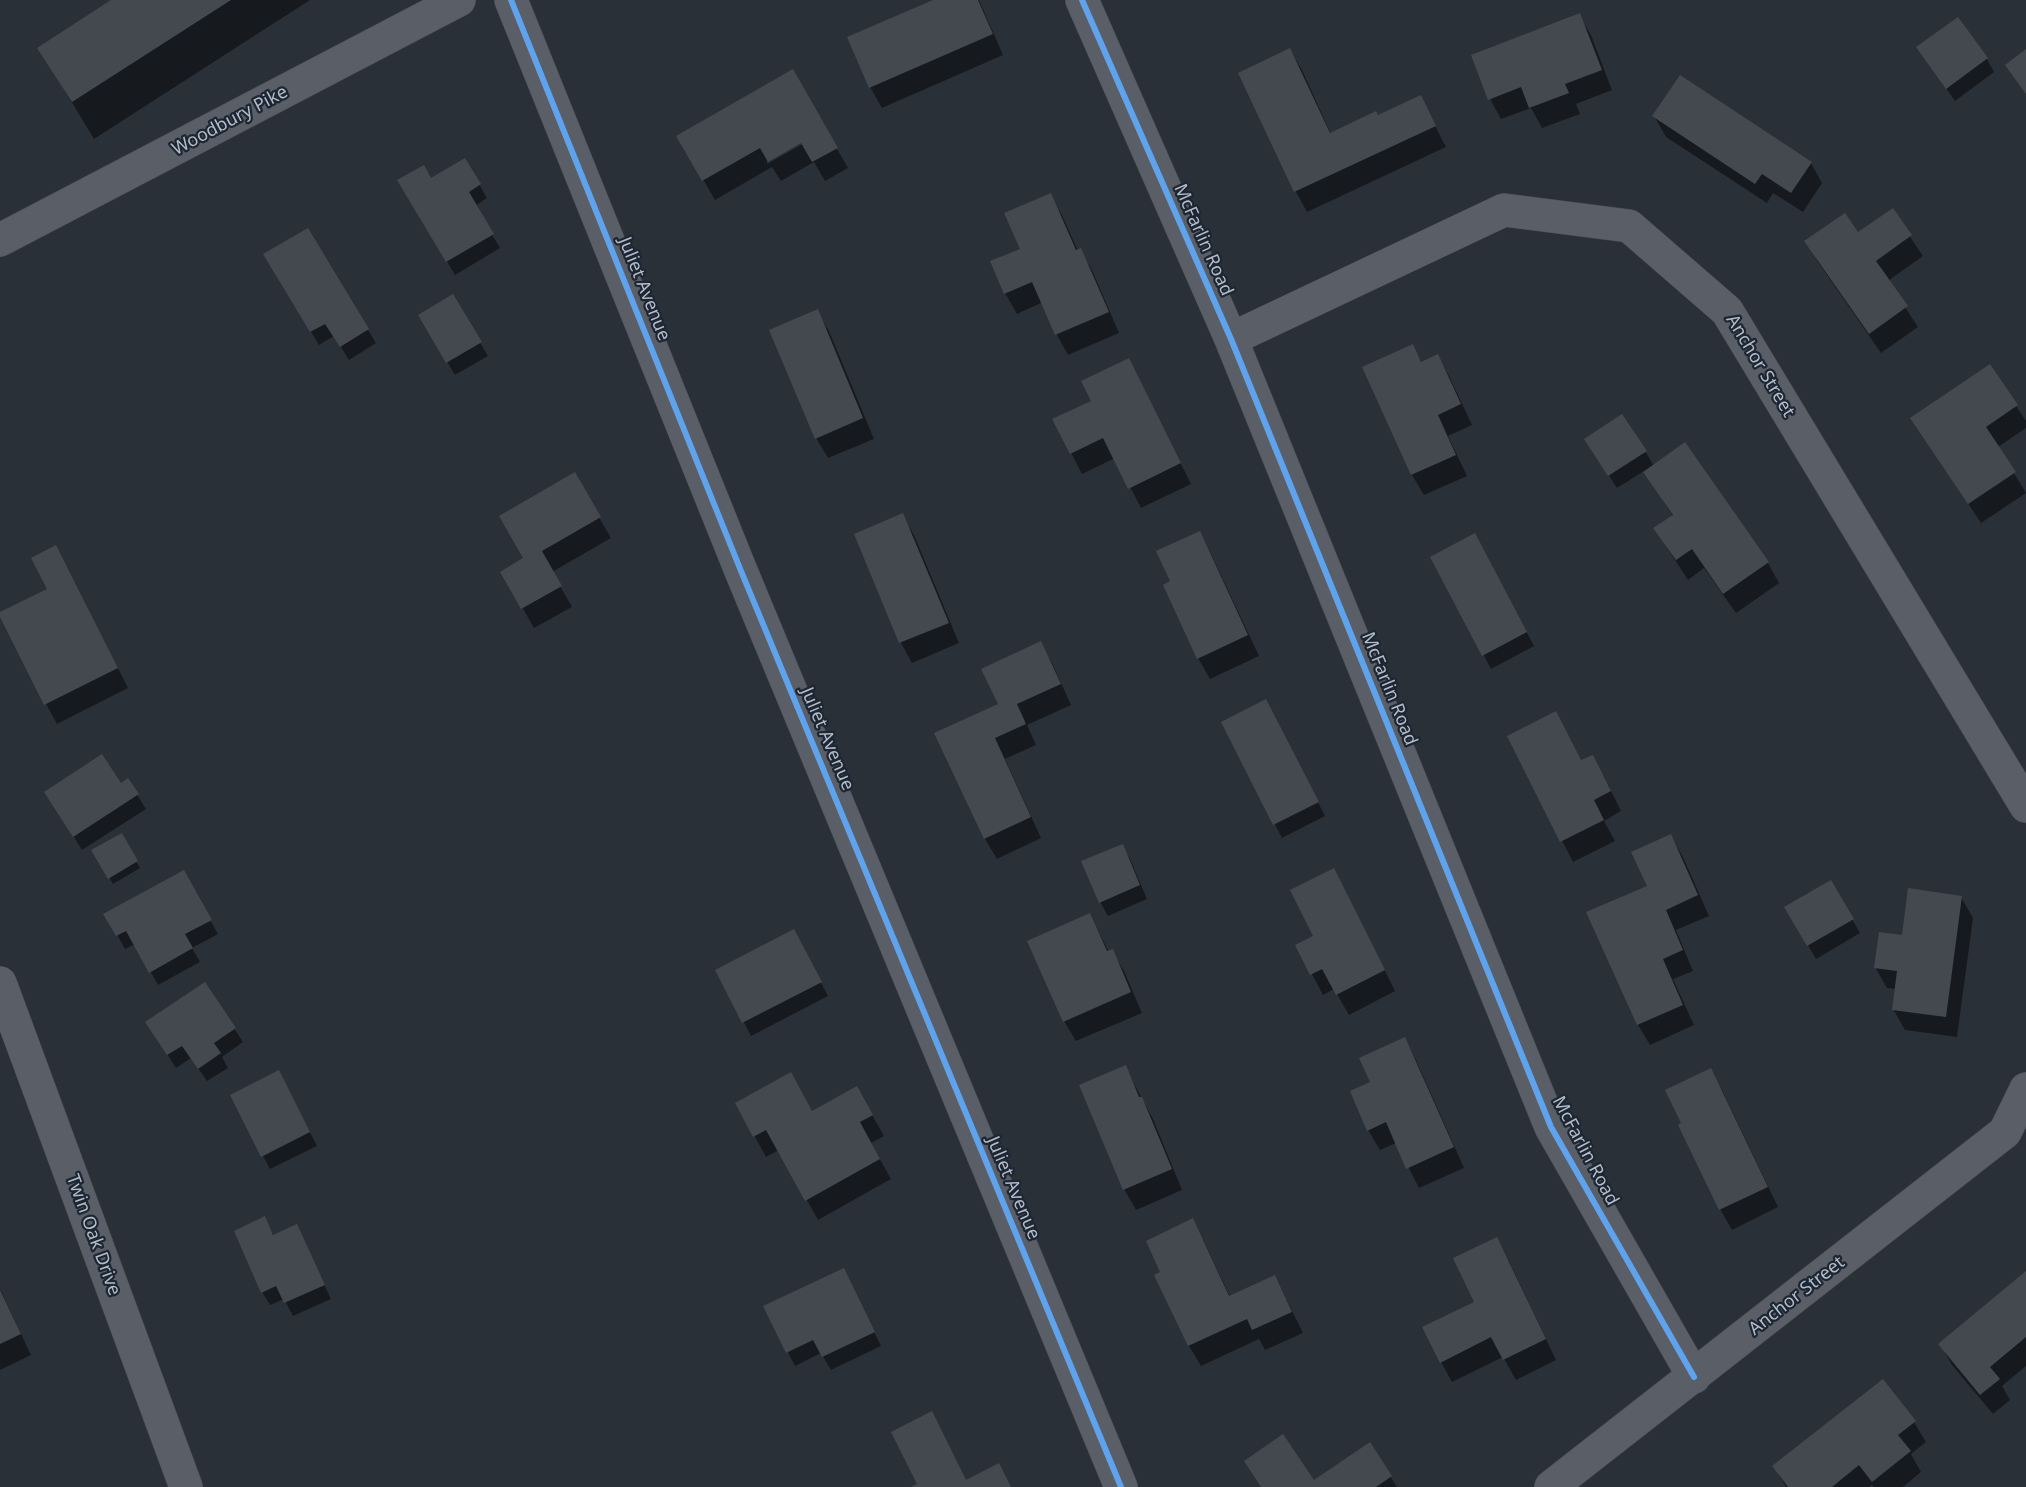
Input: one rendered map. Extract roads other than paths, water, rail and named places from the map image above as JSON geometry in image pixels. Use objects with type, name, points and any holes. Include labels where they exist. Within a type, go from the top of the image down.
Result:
[{"type":"street","name":"Woodbury Pike","points":[[0,240],[459,0]]},
{"type":"street","name":"Juliet Avenue","points":[[511,0],[746,582],[1121,1487]]},
{"type":"street","name":"McFarlin Road","points":[[1082,0],[1231,339],[1551,1127],[1694,1377]]},
{"type":"street","name":"Anchor Street","points":[[1231,339],[1504,210],[1629,226],[1727,311],[2026,806]]},
{"type":"street","name":"Twin Oak Drive","points":[[0,982],[186,1487]]},
{"type":"street","name":"Anchor Street","points":[[1551,1487],[2006,1132],[2026,1089]]}]
